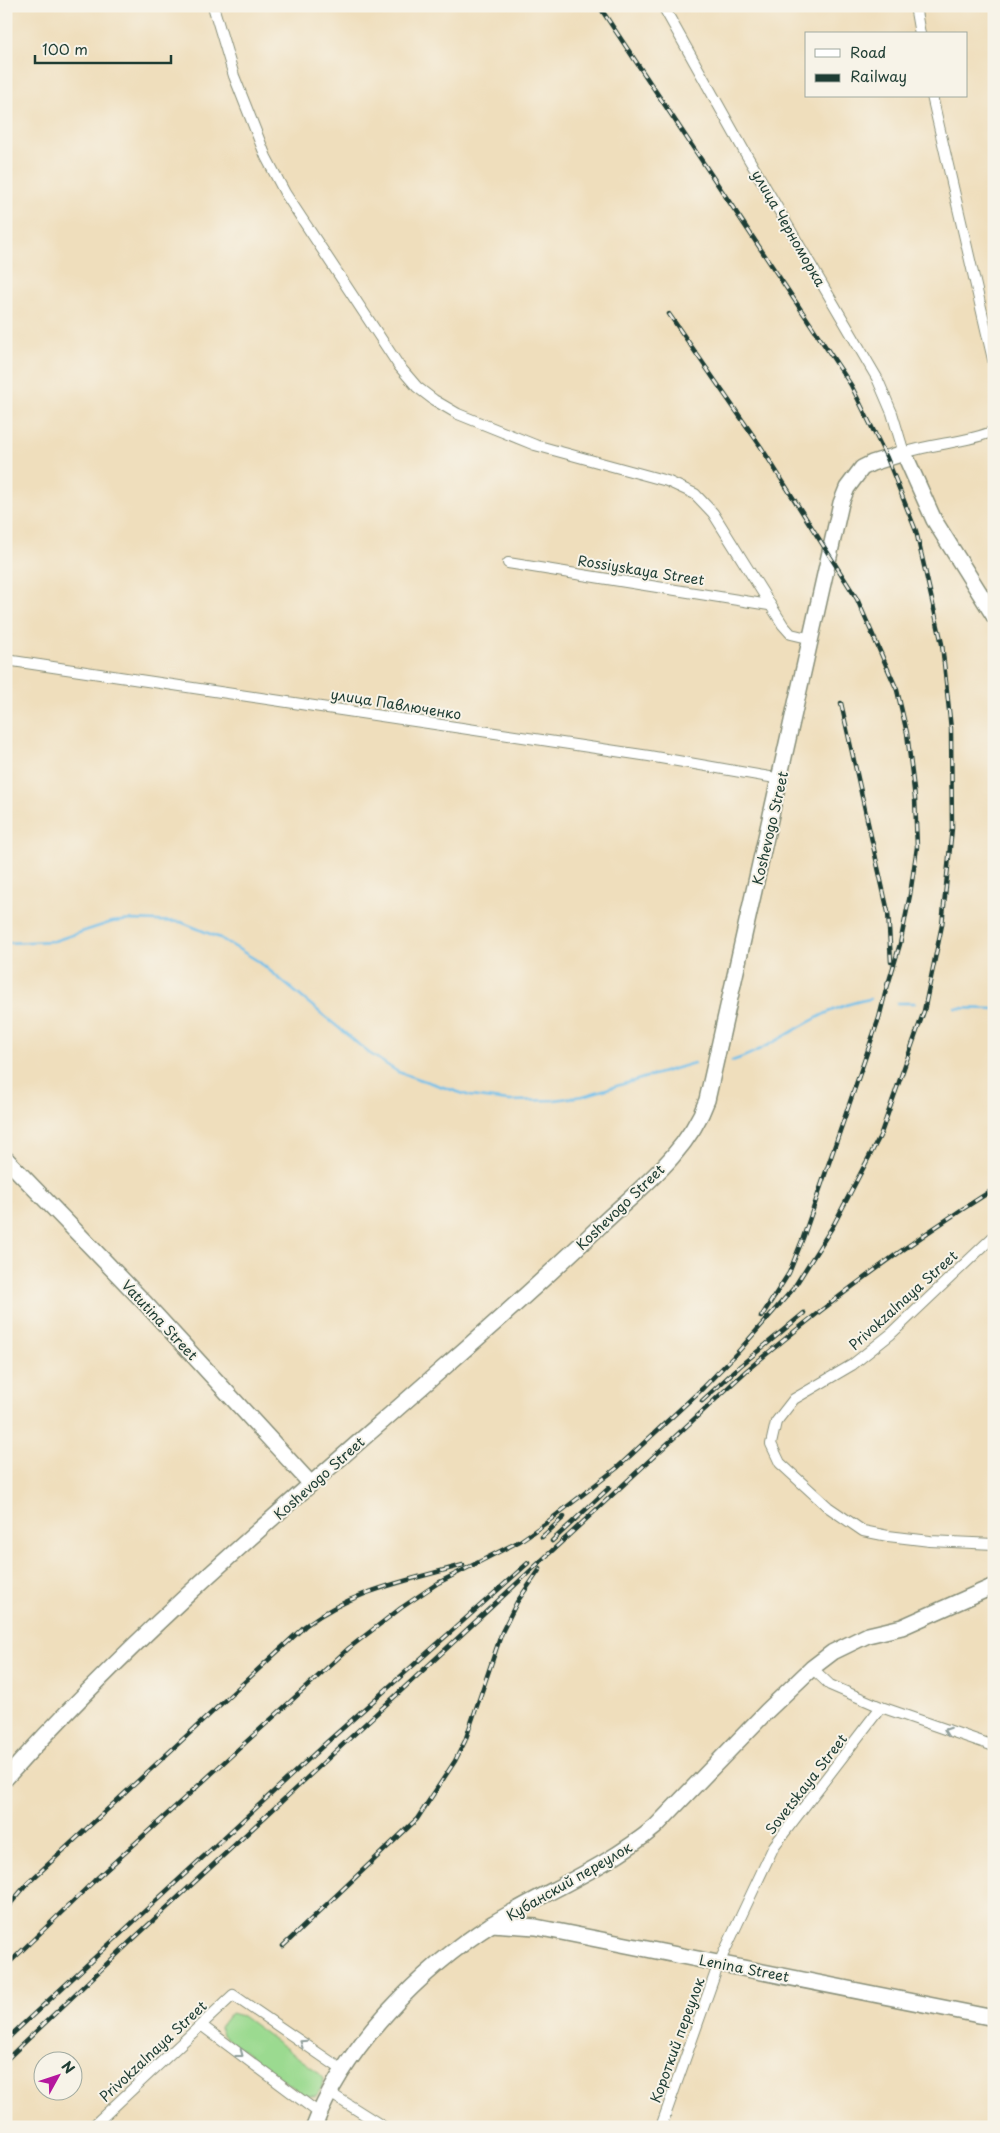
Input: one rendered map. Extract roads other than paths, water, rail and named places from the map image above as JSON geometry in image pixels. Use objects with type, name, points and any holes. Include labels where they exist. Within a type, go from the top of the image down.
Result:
[{"type":"street","points":[[213,6],[234,76],[266,157],[285,193],[398,366],[418,387],[434,400],[458,414],[535,445],[667,480],[685,488],[713,513],[769,605],[791,634],[812,639]]},
{"type":"street","name":"улица Черноморка","points":[[664,6],[743,149],[876,378],[892,413],[904,453],[934,520],[994,616]]},
{"type":"street","points":[[914,6],[920,32]]},
{"type":"street","points":[[932,98],[994,364]]},
{"type":"street","points":[[904,453],[926,446],[961,440],[994,431]]},
{"type":"street","name":"Koshevogo Street","points":[[6,1778],[123,1654],[312,1484],[526,1296],[660,1170],[692,1133],[707,1100],[781,779],[835,525],[847,488],[862,468],[872,462],[904,453]]},
{"type":"street","name":"Rossiyskaya Street","points":[[508,563],[769,605]]},
{"type":"street","name":"улица Павлюченко","points":[[6,660],[640,755],[781,779]]},
{"type":"street","name":"Vatutina Street","points":[[6,1159],[144,1303],[312,1484]]},
{"type":"street","name":"Privokzalnaya Street","points":[[994,1236],[891,1334],[852,1365],[794,1400],[776,1422],[771,1444],[780,1463],[828,1507],[863,1531],[930,1541],[994,1544]]},
{"type":"street","name":"Кубанский переулок","points":[[317,2120],[344,2070],[375,2029],[411,1988],[492,1924],[610,1861],[636,1844],[812,1668],[833,1652],[868,1635],[902,1627],[994,1586]]},
{"type":"street","points":[[812,1668],[830,1686],[881,1707],[994,1746]]},
{"type":"street","name":"Sovetskaya Street","points":[[719,1963],[774,1846],[854,1745],[881,1707]]},
{"type":"street","name":"Lenina Street","points":[[492,1924],[536,1926],[994,2018]]},
{"type":"street","name":"Короткий переулок","points":[[660,2127],[719,1963]]},
{"type":"street","name":"Privokzalnaya Street","points":[[92,2127],[233,1995],[344,2070]]},
{"type":"street","points":[[200,2025],[317,2120]]},
{"type":"street","points":[[330,2093],[384,2127]]},
{"type":"waterway","points":[[6,943],[54,941],[112,922],[132,920],[181,922],[220,938],[258,961],[369,1053],[398,1072],[470,1096],[509,1101],[555,1100],[583,1096],[694,1063]]},
{"type":"waterway","points":[[732,1061],[767,1046],[834,1010],[851,1003],[870,999]]},
{"type":"waterway","points":[[897,1003],[915,1003]]},
{"type":"waterway","points":[[955,1008],[994,1009]]},
{"type":"railway","points":[[6,1966],[94,1881],[349,1648],[401,1608],[438,1583],[520,1541],[546,1523],[617,1468],[703,1388],[737,1353],[793,1289],[833,1226],[880,1136],[924,1011],[942,925],[952,828],[951,729],[942,644],[916,531],[887,458],[851,385],[599,6]]},
{"type":"railway","points":[[669,314],[761,447],[857,599],[897,690],[907,733],[915,798],[917,847],[900,944],[887,988]]},
{"type":"railway","points":[[841,703],[888,912],[891,962]]},
{"type":"railway","points":[[761,1317],[789,1273],[803,1238],[879,1018],[888,982]]},
{"type":"railway","points":[[6,2060],[131,1941],[746,1371],[867,1276],[929,1231],[994,1189]]},
{"type":"railway","points":[[702,1401],[740,1366],[804,1313]]},
{"type":"railway","points":[[552,1541],[609,1488]]},
{"type":"railway","points":[[542,1537],[564,1517]]},
{"type":"railway","points":[[6,2040],[326,1743],[528,1563]]},
{"type":"railway","points":[[6,1909],[27,1884],[305,1626],[361,1595],[463,1565]]},
{"type":"railway","points":[[283,1946],[417,1819],[455,1761],[465,1741],[502,1632],[517,1602],[540,1569]]}]
